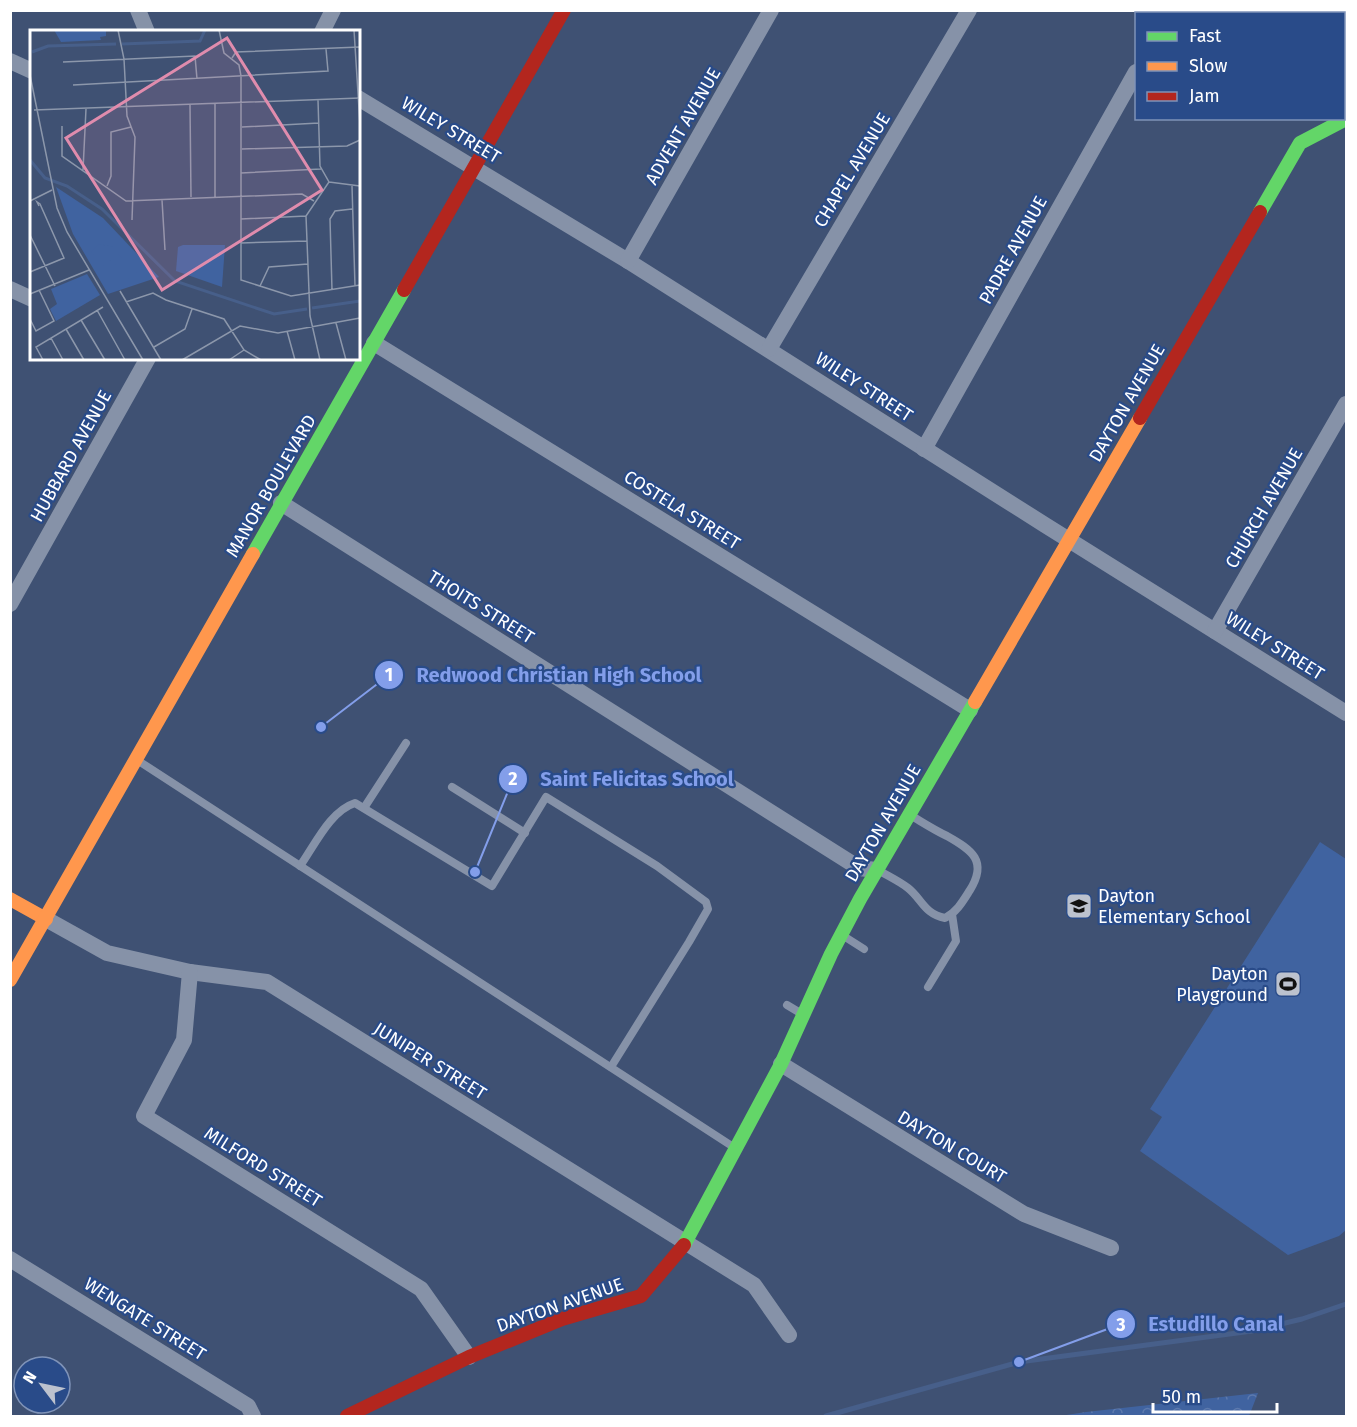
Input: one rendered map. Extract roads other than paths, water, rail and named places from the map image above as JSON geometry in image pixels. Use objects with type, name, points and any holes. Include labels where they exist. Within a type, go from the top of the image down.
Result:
[{"type":"street","points":[[138,10],[146,30]]},
{"type":"street","points":[[323,30],[333,10]]},
{"type":"street","name":"MANOR BOULEVARD","points":[[10,980],[564,10]]},
{"type":"street","name":"ADVENT AVENUE","points":[[628,261],[771,10]]},
{"type":"street","name":"CHAPEL AVENUE","points":[[769,349],[969,10]]},
{"type":"street","points":[[10,61],[30,70]]},
{"type":"street","name":"PADRE AVENUE","points":[[924,448],[1135,76]]},
{"type":"street","name":"WILEY STREET","points":[[360,99],[628,261],[1347,713]]},
{"type":"street","name":"DAYTON AVENUE","points":[[347,1416],[469,1357],[562,1319],[641,1296],[686,1242],[781,1064],[841,935],[876,870],[1299,144],[1347,119]]},
{"type":"street","points":[[10,289],[30,298]]},
{"type":"street","name":"COSTELA STREET","points":[[374,343],[970,710]]},
{"type":"street","name":"HUBBARD AVENUE","points":[[10,604],[147,360]]},
{"type":"street","name":"CHURCH AVENUE","points":[[1215,631],[1347,404]]},
{"type":"street","name":"THOITS STREET","points":[[281,503],[859,868],[876,870]]},
{"type":"street","name":"JUNIPER STREET","points":[[10,899],[107,952],[190,972],[267,982],[754,1285],[789,1335]]},
{"type":"street","name":"MILFORD STREET","points":[[190,972],[184,1040],[144,1116],[421,1289],[469,1357]]},
{"type":"street","name":"DAYTON COURT","points":[[781,1064],[1024,1214],[1111,1248]]},
{"type":"street","name":"WENGATE STREET","points":[[10,1259],[248,1406],[253,1416]]},
{"type":"lane","points":[[364,808],[406,743]]},
{"type":"lane","points":[[136,759],[736,1148]]},
{"type":"lane","points":[[452,787],[525,833]]},
{"type":"lane","points":[[300,866],[335,815],[346,806],[356,803],[492,886],[546,797],[657,866],[706,902],[708,909],[611,1067]]},
{"type":"lane","points":[[876,870],[910,889],[923,906],[938,917],[945,918],[952,914],[975,882],[978,872],[977,860],[969,849],[909,815]]},
{"type":"lane","points":[[927,987],[956,941],[952,914]]},
{"type":"lane","points":[[841,935],[864,949]]},
{"type":"lane","points":[[787,1005],[803,1015]]},
{"type":"waterway","points":[[826,1416],[1019,1362],[1252,1331],[1302,1319],[1346,1304]]},
{"type":"place","name":"Redwood Christian High School","points":[[321,727]]},
{"type":"place","name":"Saint Felicitas School","points":[[475,872]]},
{"type":"place","name":"Dayton Elementary School","points":[[1079,906]]},
{"type":"place","name":"Dayton Playground","points":[[1288,984]]},
{"type":"place","name":"Estudillo Canal","points":[[1019,1362]]}]
